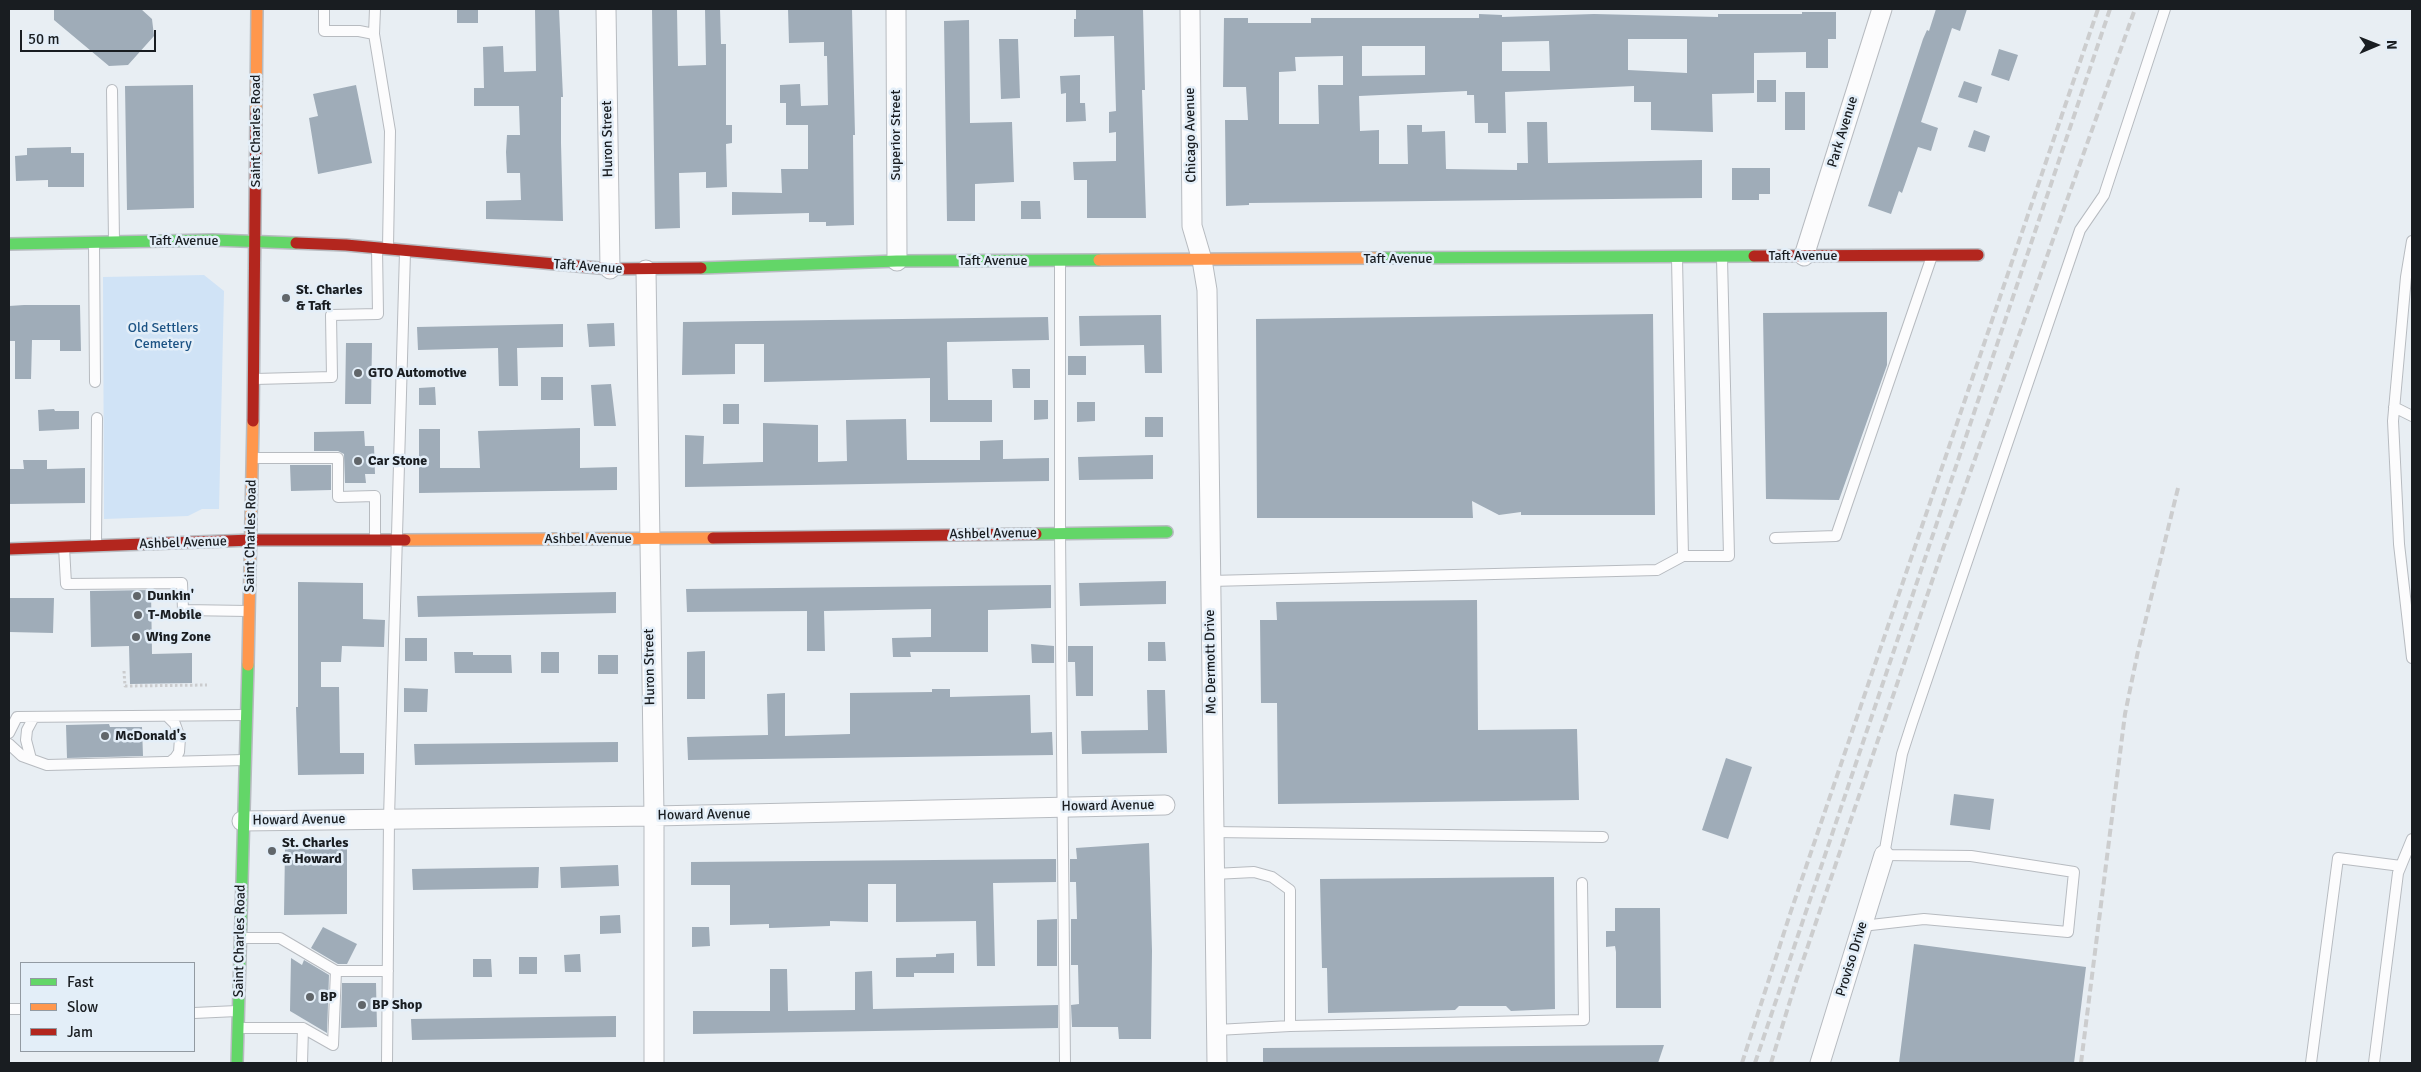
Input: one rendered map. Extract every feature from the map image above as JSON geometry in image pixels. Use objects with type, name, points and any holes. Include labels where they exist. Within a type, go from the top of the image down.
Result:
[{"type":"street","name":"Saint Charles Road","points":[[237,1063],[242,821],[252,540],[257,9]]},
{"type":"street","name":"Huron Street","points":[[606,9],[610,269]]},
{"type":"street","name":"Superior Street","points":[[896,9],[897,261]]},
{"type":"street","name":"Chicago Avenue","points":[[1190,9],[1192,226],[1202,260]]},
{"type":"street","name":"Park Avenue","points":[[1804,256],[1882,9]]},
{"type":"street","name":"Taft Avenue","points":[[9,244],[213,240],[383,248],[610,269],[646,270],[897,261],[1978,255]]},
{"type":"street","name":"Mc Dermott Drive","points":[[1202,260],[1207,290],[1217,1063]]},
{"type":"street","name":"Huron Street","points":[[646,270],[648,539],[654,816],[654,1063]]},
{"type":"street","name":"Ashbel Avenue","points":[[9,549],[252,540],[648,539],[1167,532]]},
{"type":"street","name":"Howard Avenue","points":[[242,821],[654,816],[1165,805]]},
{"type":"street","name":"Proviso Drive","points":[[1820,1063],[1884,855]]},
{"type":"lane","points":[[324,9],[324,31],[359,31],[374,34]]},
{"type":"lane","points":[[254,378],[332,377],[331,315],[378,314],[390,131],[374,34],[375,9]]},
{"type":"lane","points":[[1862,926],[1924,919],[2068,932],[2074,872],[1971,856],[1884,855],[1902,754],[1912,723],[2080,230],[2104,195],[2165,9]]},
{"type":"lane","points":[[112,90],[114,242]]},
{"type":"lane","points":[[2412,241],[2394,407],[2394,440],[2403,576],[2412,658]]},
{"type":"lane","points":[[94,242],[95,382]]},
{"type":"lane","points":[[387,1063],[389,818],[405,250]]},
{"type":"lane","points":[[1775,538],[1836,536],[1932,255]]},
{"type":"lane","points":[[1677,257],[1683,556]]},
{"type":"lane","points":[[1210,581],[1657,570],[1683,556],[1729,556],[1722,257]]},
{"type":"lane","points":[[1060,261],[1062,807],[1066,1063]]},
{"type":"lane","points":[[2394,407],[2412,416]]},
{"type":"lane","points":[[96,418],[96,546]]},
{"type":"lane","points":[[253,458],[338,458],[338,497],[375,496],[375,540]]},
{"type":"lane","points":[[64,547],[66,584],[182,583],[183,610],[249,611]]},
{"type":"lane","points":[[2403,576],[2412,582]]},
{"type":"lane","points":[[9,733],[17,717],[246,715]]},
{"type":"lane","points":[[168,716],[180,738],[179,752],[170,762]]},
{"type":"lane","points":[[31,759],[26,740],[34,717]]},
{"type":"lane","points":[[9,744],[22,756],[47,764],[244,760]]},
{"type":"lane","points":[[1213,832],[1603,837]]},
{"type":"lane","points":[[2374,1063],[2398,874],[2412,839]]},
{"type":"lane","points":[[2311,1063],[2338,858],[2401,866]]},
{"type":"lane","points":[[1214,874],[1254,872],[1272,877],[1290,890],[1290,1026]]},
{"type":"lane","points":[[1217,1030],[1290,1026],[1584,1020],[1582,883]]},
{"type":"lane","points":[[240,938],[280,938],[336,971],[388,971]]},
{"type":"lane","points":[[238,1028],[302,1028],[333,1045],[336,971]]},
{"type":"lane","points":[[195,1013],[238,1010]]},
{"type":"lane","points":[[302,1028],[302,1063]]},
{"type":"path","points":[[124,671],[125,686],[207,685]]},
{"type":"green space","name":"Old Settlers Cemetery","points":[[204,275],[224,291],[219,509],[202,509],[188,516],[104,519],[103,277]]},
{"type":"building","points":[[54,9],[141,9],[152,19],[154,36],[128,65],[109,66],[54,20]]},
{"type":"building","points":[[457,9],[478,9],[478,23],[457,23]]},
{"type":"building","points":[[535,9],[559,9],[563,97],[561,97],[561,143],[563,221],[486,219],[486,201],[521,200],[520,173],[507,173],[506,152],[507,135],[520,135],[519,106],[474,106],[474,88],[484,88],[483,47],[503,46],[504,72],[536,71]]},
{"type":"building","points":[[652,9],[677,9],[678,66],[706,65],[705,9],[720,9],[721,44],[726,44],[726,125],[732,125],[732,143],[726,144],[727,187],[706,188],[706,172],[679,173],[680,228],[655,229]]},
{"type":"building","points":[[788,9],[852,9],[855,135],[853,135],[854,225],[826,226],[826,222],[809,222],[809,213],[732,215],[732,192],[782,193],[781,169],[808,169],[808,125],[786,125],[786,103],[780,103],[780,85],[800,84],[801,106],[828,105],[827,56],[824,56],[824,42],[789,43]]},
{"type":"building","points":[[1076,9],[1143,9],[1145,90],[1142,90],[1146,218],[1087,218],[1087,180],[1074,180],[1073,162],[1116,161],[1116,132],[1109,133],[1109,112],[1116,111],[1114,36],[1074,37]]},
{"type":"building","points":[[1936,9],[1967,9],[1960,31],[1952,28],[1921,122],[1938,128],[1931,151],[1918,147],[1902,193],[1899,191],[1891,214],[1868,206],[1923,39],[1927,30],[1929,31]]},
{"type":"building","points":[[1802,12],[1836,12],[1836,39],[1828,39],[1828,68],[1806,68],[1806,52],[1754,53],[1754,93],[1712,94],[1713,132],[1651,130],[1651,102],[1634,102],[1634,86],[1505,92],[1506,133],[1488,133],[1488,123],[1475,123],[1474,95],[1467,95],[1467,91],[1359,96],[1360,131],[1379,130],[1379,164],[1408,164],[1407,125],[1422,125],[1422,132],[1445,131],[1446,169],[1517,170],[1517,163],[1528,163],[1527,122],[1547,122],[1548,163],[1702,160],[1702,198],[1249,203],[1249,205],[1226,206],[1225,120],[1248,120],[1246,87],[1223,87],[1224,18],[1248,18],[1248,23],[1311,23],[1311,18],[1479,18],[1479,14],[1502,15],[1502,17],[1594,14],[1718,17],[1718,14],[1802,14]],"holes":[[[1628,39],[1687,39],[1687,73],[1628,70]],[[1549,41],[1550,71],[1502,71],[1502,42]],[[1362,46],[1425,46],[1425,75],[1362,76]],[[1343,56],[1343,85],[1318,85],[1319,124],[1279,124],[1279,72],[1296,71],[1295,57]]]},
{"type":"building","points":[[969,20],[970,123],[1012,122],[1014,182],[975,184],[975,221],[947,221],[944,21]]},
{"type":"building","points":[[999,39],[1018,39],[1020,98],[1001,99]]},
{"type":"building","points":[[1999,49],[2018,55],[2009,81],[1991,75]]},
{"type":"building","points":[[1080,75],[1080,103],[1085,103],[1086,121],[1066,122],[1066,93],[1061,94],[1060,76]]},
{"type":"building","points":[[1757,80],[1776,80],[1776,102],[1757,102]]},
{"type":"building","points":[[1964,81],[1982,87],[1977,103],[1958,97]]},
{"type":"building","points":[[193,85],[194,208],[127,210],[125,86]]},
{"type":"building","points":[[356,85],[372,163],[318,174],[309,118],[318,116],[313,94]]},
{"type":"building","points":[[1785,92],[1805,92],[1805,130],[1785,130]]},
{"type":"building","points":[[1974,130],[1990,136],[1985,152],[1968,147]]},
{"type":"building","points":[[71,147],[71,153],[84,153],[84,187],[48,187],[48,180],[16,181],[15,156],[27,155],[27,148]]},
{"type":"building","points":[[1732,168],[1770,168],[1770,194],[1759,194],[1759,200],[1732,200]]},
{"type":"building","points":[[1021,201],[1040,201],[1041,219],[1021,219]]},
{"type":"building","points":[[80,305],[81,351],[60,351],[60,340],[32,340],[31,379],[15,379],[15,341],[9,341],[9,306]]},
{"type":"building","points":[[1887,312],[1887,365],[1839,500],[1766,499],[1763,313]]},
{"type":"building","points":[[1653,314],[1655,515],[1521,515],[1521,512],[1499,515],[1472,501],[1473,518],[1257,518],[1256,319]]},
{"type":"building","points":[[1161,315],[1162,373],[1145,373],[1144,345],[1080,346],[1079,316]]},
{"type":"building","points":[[1048,317],[1049,340],[947,342],[948,400],[992,400],[992,422],[930,422],[930,378],[764,382],[764,344],[735,344],[735,374],[682,375],[683,322]]},
{"type":"building","points":[[614,323],[615,346],[589,347],[587,324]]},
{"type":"building","points":[[563,324],[563,347],[517,348],[518,386],[499,386],[498,348],[418,350],[417,327]]},
{"type":"building","name":"GTO Automotive","points":[[346,343],[372,343],[371,404],[345,404]]},
{"type":"building","points":[[1068,356],[1086,356],[1086,375],[1068,375]]},
{"type":"building","points":[[1012,369],[1030,369],[1030,388],[1013,388]]},
{"type":"building","points":[[541,377],[563,377],[563,400],[541,400]]},
{"type":"building","points":[[611,384],[616,426],[594,426],[591,385]]},
{"type":"building","points":[[435,387],[436,405],[419,405],[419,388]]},
{"type":"building","points":[[1034,400],[1048,400],[1048,419],[1034,420]]},
{"type":"building","points":[[1077,402],[1095,402],[1095,421],[1077,422]]},
{"type":"building","points":[[723,404],[739,404],[739,424],[723,424]]},
{"type":"building","points":[[54,409],[55,411],[79,411],[79,429],[39,431],[38,410]]},
{"type":"building","points":[[1145,417],[1163,417],[1163,437],[1145,437]]},
{"type":"building","points":[[906,419],[907,460],[980,460],[980,441],[1003,440],[1003,459],[1049,458],[1049,481],[685,487],[685,435],[704,436],[703,464],[763,462],[763,423],[818,425],[818,462],[847,461],[846,420]]},
{"type":"building","points":[[580,428],[580,468],[617,467],[617,490],[419,493],[419,429],[440,429],[440,468],[480,468],[478,431]]},
{"type":"building","name":"Car Stone","points":[[364,431],[365,446],[374,446],[375,474],[365,474],[366,483],[345,483],[344,454],[338,451],[314,451],[314,432]]},
{"type":"building","points":[[1153,455],[1153,479],[1079,480],[1078,457]]},
{"type":"building","points":[[23,460],[47,460],[47,469],[85,468],[85,503],[9,504],[9,469],[24,469]]},
{"type":"building","points":[[290,465],[331,465],[331,490],[291,491]]},
{"type":"building","points":[[1166,581],[1166,604],[1080,606],[1079,583]]},
{"type":"building","points":[[298,582],[363,583],[363,619],[385,620],[384,647],[342,646],[341,662],[321,662],[321,687],[339,687],[340,753],[364,753],[364,774],[298,775],[296,707],[298,707]]},
{"type":"building","points":[[1051,585],[1051,608],[988,610],[988,652],[910,652],[911,657],[893,657],[892,638],[931,637],[931,609],[824,611],[825,651],[807,651],[807,611],[687,612],[686,589]]},
{"type":"building","points":[[151,590],[152,654],[192,653],[192,683],[130,684],[129,646],[91,647],[90,591]]},
{"type":"building","points":[[616,592],[616,613],[418,617],[417,596]]},
{"type":"building","points":[[9,598],[54,598],[53,633],[9,632]]},
{"type":"building","points":[[1477,600],[1478,730],[1577,729],[1579,800],[1278,804],[1277,703],[1261,703],[1260,620],[1277,620],[1276,602]]},
{"type":"building","points":[[405,638],[427,638],[427,661],[405,661]]},
{"type":"building","points":[[1148,642],[1165,642],[1166,661],[1148,661]]},
{"type":"building","points":[[1031,644],[1054,646],[1054,663],[1032,663]]},
{"type":"building","points":[[1068,646],[1093,646],[1093,696],[1076,696],[1075,662],[1068,662]]},
{"type":"building","points":[[705,651],[705,699],[687,699],[687,652]]},
{"type":"building","points":[[454,652],[473,652],[473,655],[511,655],[512,673],[455,673]]},
{"type":"building","points":[[541,652],[559,652],[559,673],[541,673]]},
{"type":"building","points":[[598,655],[618,655],[618,674],[598,674]]},
{"type":"building","points":[[404,688],[428,689],[427,712],[404,712]]},
{"type":"building","points":[[932,689],[950,689],[950,697],[1030,695],[1031,733],[1052,732],[1053,755],[688,760],[687,737],[768,735],[767,694],[785,693],[785,736],[850,734],[850,693],[932,692]]},
{"type":"building","points":[[1147,690],[1165,690],[1167,753],[1082,754],[1081,731],[1148,730]]},
{"type":"building","name":"McDonald's","points":[[109,724],[110,727],[142,727],[143,756],[67,758],[66,725]]},
{"type":"building","points":[[618,742],[618,762],[415,765],[414,744]]},
{"type":"building","points":[[1726,758],[1752,767],[1728,839],[1702,830]]},
{"type":"building","points":[[1954,794],[1994,799],[1990,830],[1950,825]]},
{"type":"building","points":[[1149,843],[1152,951],[1151,1039],[1119,1039],[1118,1027],[1072,1027],[1071,1005],[1079,1004],[1078,965],[1071,965],[1071,919],[1077,919],[1076,882],[1070,882],[1070,859],[1077,859],[1076,848]]},
{"type":"building","points":[[347,848],[347,914],[284,915],[285,849]]},
{"type":"building","points":[[1056,859],[1056,882],[993,883],[995,966],[977,966],[976,921],[896,922],[896,884],[868,884],[868,922],[830,921],[830,926],[769,928],[769,924],[730,925],[730,885],[691,885],[691,862]]},
{"type":"building","points":[[618,865],[619,886],[561,888],[560,867]]},
{"type":"building","points":[[539,867],[538,888],[413,890],[412,869]]},
{"type":"building","points":[[1554,877],[1555,1009],[1511,1011],[1506,1006],[1459,1006],[1455,1010],[1328,1013],[1327,968],[1322,968],[1320,879]]},
{"type":"building","points":[[1615,908],[1660,908],[1661,1008],[1616,1008],[1616,952],[1615,946],[1606,947],[1606,931],[1615,931]]},
{"type":"building","points":[[620,915],[621,933],[600,934],[600,916]]},
{"type":"building","points":[[1057,919],[1057,966],[1037,966],[1037,920]]},
{"type":"building","points":[[323,927],[357,944],[347,964],[338,964],[311,948]]},
{"type":"building","points":[[692,927],[709,927],[710,946],[692,947]]},
{"type":"building","points":[[1914,944],[2086,967],[2074,1063],[1899,1063]]},
{"type":"building","points":[[954,953],[954,973],[914,973],[914,977],[896,977],[896,958],[936,957],[936,954]]},
{"type":"building","points":[[580,954],[581,972],[565,972],[564,955]]},
{"type":"building","points":[[519,957],[537,957],[537,974],[519,974]]},
{"type":"building","name":"BP","points":[[291,958],[302,965],[304,960],[329,975],[327,1033],[290,1011]]},
{"type":"building","points":[[473,959],[491,959],[492,977],[473,977]]},
{"type":"building","points":[[770,969],[787,969],[788,1011],[855,1010],[855,972],[872,971],[873,1009],[1058,1005],[1058,1028],[693,1034],[693,1011],[770,1011]]},
{"type":"building","name":"BP Shop","points":[[342,983],[376,983],[377,1027],[341,1028]]},
{"type":"building","points":[[616,1016],[616,1037],[412,1040],[411,1019]]},
{"type":"building","points":[[1664,1045],[1658,1063],[1263,1063],[1263,1048]]},
{"type":"railway","points":[[1742,1063],[1790,914],[2098,9]]},
{"type":"railway","points":[[1755,1063],[2110,9]]},
{"type":"railway","points":[[1771,1063],[1797,978],[1944,546],[2135,9]]},
{"type":"railway","points":[[2081,1063],[2125,714],[2138,651],[2179,484]]},
{"type":"traffic: fast","points":[[9,244],[213,240],[296,243]]},
{"type":"traffic: fast","points":[[1376,258],[1754,256]]},
{"type":"traffic: fast","points":[[701,268],[897,261],[1099,260]]},
{"type":"traffic: fast","points":[[1036,534],[1167,532]]},
{"type":"traffic: fast","points":[[237,1063],[248,665]]},
{"type":"traffic: slow","points":[[256,111],[257,9]]},
{"type":"traffic: slow","points":[[1099,260],[1376,258]]},
{"type":"traffic: slow","points":[[248,665],[253,421]]},
{"type":"traffic: slow","points":[[405,540],[713,538]]},
{"type":"traffic: jam","points":[[253,421],[256,111]]},
{"type":"traffic: jam","points":[[296,243],[346,245],[610,269],[701,268]]},
{"type":"traffic: jam","points":[[1754,256],[1978,255]]},
{"type":"traffic: jam","points":[[713,538],[1036,534]]},
{"type":"traffic: jam","points":[[9,549],[252,540],[405,540]]},
{"type":"place","name":"St. Charles & Taft","points":[[286,298]]},
{"type":"place","name":"GTO Automotive","points":[[358,373]]},
{"type":"place","name":"Car Stone","points":[[358,461]]},
{"type":"place","name":"Dunkin'","points":[[137,596]]},
{"type":"place","name":"T-Mobile","points":[[138,615]]},
{"type":"place","name":"Wing Zone","points":[[136,637]]},
{"type":"place","name":"McDonald's","points":[[105,736]]},
{"type":"place","name":"St. Charles & Howard","points":[[272,851]]},
{"type":"place","name":"BP","points":[[310,997]]},
{"type":"place","name":"BP Shop","points":[[362,1005]]}]
